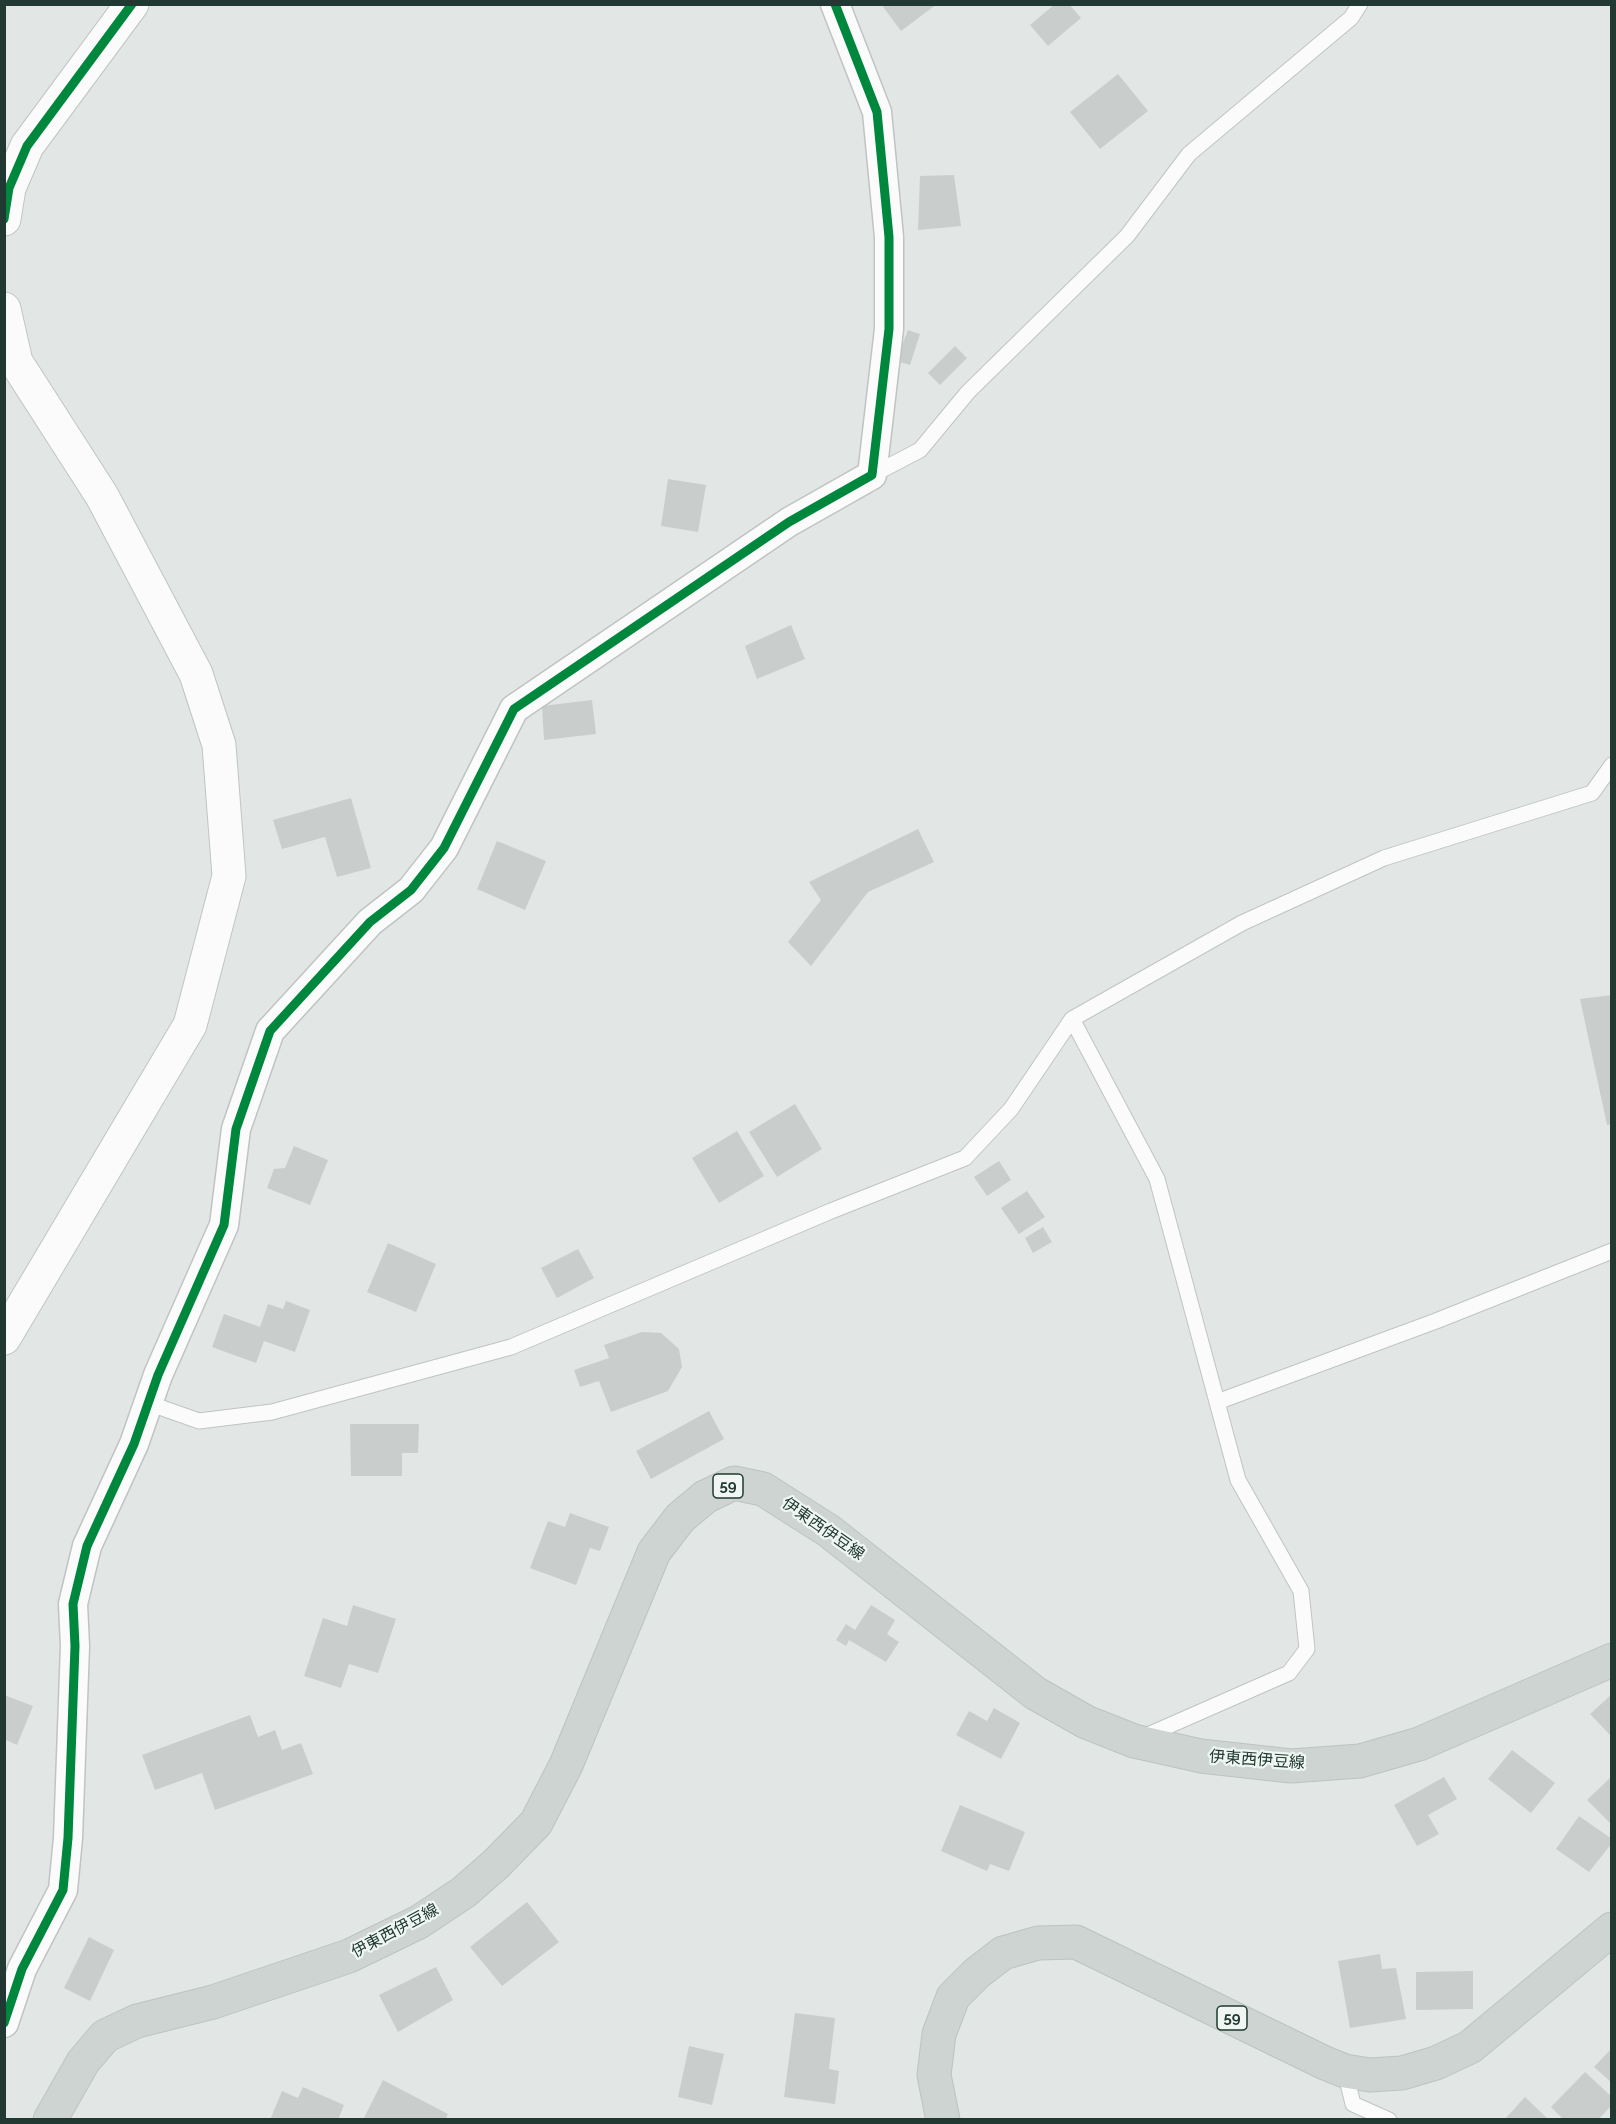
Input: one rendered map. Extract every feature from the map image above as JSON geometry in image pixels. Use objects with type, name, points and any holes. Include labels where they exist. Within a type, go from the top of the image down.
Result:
[{"type":"main road","name":"伊東西伊豆線","points":[[50,2120],[83,2062],[105,2036],[137,2020],[213,2002],[349,1956],[419,1922],[464,1892],[496,1864],[536,1824],[566,1765],[654,1552],[680,1518],[705,1497],[734,1483],[763,1489],[829,1531],[1035,1693],[1086,1722],[1134,1741],[1201,1756],[1291,1766],[1360,1761],[1419,1744],[1611,1660]]},
{"type":"main road","name":"59","points":[[943,2120],[934,2075],[939,2034],[953,1997],[977,1973],[1003,1953],[1038,1943],[1076,1942],[1345,2071],[1370,2075],[1402,2073],[1436,2063],[1470,2048],[1611,1929]]},
{"type":"street","points":[[4,219],[9,188],[27,146],[132,4]]},
{"type":"street","points":[[4,2023],[22,1969],[63,1890],[68,1838],[75,1646],[73,1604],[87,1546],[134,1444],[148,1403],[224,1225],[236,1129],[270,1031],[370,922],[411,890],[444,848],[514,709],[789,522],[872,475],[888,329],[889,237],[877,112],[835,4]]},
{"type":"street","points":[[4,309],[16,362],[102,496],[196,674],[219,745],[229,876],[190,1025],[4,1338]]},
{"type":"lane","points":[[872,475],[920,450],[968,392],[1127,236],[1189,154],[1351,18],[1360,4]]},
{"type":"lane","points":[[148,1403],[199,1421],[272,1412],[511,1347],[965,1158],[1011,1109],[1072,1019],[1242,923],[1384,858],[1592,793],[1611,765]]},
{"type":"lane","points":[[1072,1019],[1157,1179],[1238,1480],[1301,1591],[1306,1648],[1289,1673],[1134,1741]]},
{"type":"lane","points":[[1217,1402],[1436,1321],[1611,1251]]},
{"type":"lane","points":[[1345,2071],[1353,2104],[1389,2120]]},
{"type":"building","points":[[881,4],[937,4],[901,31]]},
{"type":"building","points":[[1055,4],[1069,4],[1081,18],[1048,46],[1030,25]]},
{"type":"building","points":[[1118,74],[1148,111],[1100,149],[1070,112]]},
{"type":"building","points":[[954,175],[961,226],[918,230],[920,176]]},
{"type":"building","points":[[908,330],[920,334],[910,365],[896,361]]},
{"type":"building","points":[[955,346],[967,358],[940,385],[928,373]]},
{"type":"building","points":[[668,479],[706,485],[698,532],[661,526]]},
{"type":"building","points":[[791,625],[805,659],[757,679],[745,646]]},
{"type":"building","points":[[592,700],[596,734],[544,740],[542,706]]},
{"type":"building","points":[[351,798],[371,868],[337,877],[325,837],[282,849],[273,820]]},
{"type":"building","points":[[918,829],[934,862],[868,892],[811,966],[788,942],[821,900],[809,882]]},
{"type":"building","points":[[497,841],[546,861],[525,910],[477,889]]},
{"type":"building","points":[[1612,995],[1612,1124],[1607,1125],[1580,999]]},
{"type":"building","points":[[795,1104],[822,1149],[777,1177],[749,1132]]},
{"type":"building","points":[[737,1131],[764,1176],[719,1203],[692,1158]]},
{"type":"building","points":[[294,1146],[328,1160],[310,1205],[267,1188],[274,1169],[285,1168]]},
{"type":"building","points":[[999,1161],[1011,1180],[987,1196],[974,1177]]},
{"type":"building","points":[[1027,1191],[1045,1217],[1019,1234],[1001,1208]]},
{"type":"building","points":[[1043,1227],[1052,1242],[1033,1253],[1025,1238]]},
{"type":"building","points":[[388,1243],[436,1264],[416,1312],[367,1292]]},
{"type":"building","points":[[578,1249],[594,1278],[557,1298],[541,1268]]},
{"type":"building","points":[[286,1301],[310,1310],[295,1352],[264,1341],[256,1363],[212,1347],[224,1314],[260,1327],[268,1304],[283,1309]]},
{"type":"building","points":[[642,1332],[661,1333],[679,1349],[682,1367],[668,1391],[611,1412],[599,1381],[580,1387],[574,1370],[609,1358],[604,1345]]},
{"type":"building","points":[[709,1411],[724,1439],[651,1479],[636,1451]]},
{"type":"building","points":[[350,1424],[419,1424],[418,1453],[402,1453],[402,1476],[351,1476]]},
{"type":"building","points":[[570,1513],[609,1527],[600,1551],[590,1548],[576,1585],[530,1568],[548,1521],[565,1527]]},
{"type":"building","points":[[353,1605],[396,1619],[378,1673],[349,1664],[341,1688],[304,1676],[323,1618],[347,1626]]},
{"type":"building","points":[[871,1605],[895,1620],[887,1634],[899,1642],[886,1662],[849,1640],[846,1646],[836,1640],[846,1624],[855,1630]]},
{"type":"building","points":[[1612,1694],[1612,1737],[1590,1714]]},
{"type":"building","points":[[4,1695],[33,1706],[17,1745],[4,1739]]},
{"type":"building","points":[[994,1708],[1020,1723],[1001,1759],[956,1735],[969,1711],[987,1721]]},
{"type":"building","points":[[250,1715],[258,1737],[275,1730],[282,1750],[301,1743],[313,1774],[215,1810],[202,1773],[155,1790],[142,1755]]},
{"type":"building","points":[[1512,1750],[1555,1783],[1531,1813],[1488,1779]]},
{"type":"building","points":[[1612,1776],[1612,1825],[1587,1800]]},
{"type":"building","points":[[1444,1777],[1457,1799],[1428,1815],[1439,1834],[1417,1846],[1394,1805]]},
{"type":"building","points":[[960,1805],[1025,1832],[1009,1871],[990,1864],[987,1871],[941,1851]]},
{"type":"building","points":[[1579,1816],[1612,1839],[1612,1843],[1589,1872],[1556,1849]]},
{"type":"building","points":[[527,1902],[559,1942],[502,1986],[470,1947]]},
{"type":"building","points":[[89,1937],[114,1950],[90,2001],[64,1988]]},
{"type":"building","points":[[1380,1954],[1382,1969],[1396,1968],[1406,2019],[1350,2028],[1338,1961]]},
{"type":"building","points":[[436,1967],[453,2000],[398,2032],[379,1995]]},
{"type":"building","points":[[1473,1971],[1473,2009],[1416,2010],[1416,1972]]},
{"type":"building","points":[[795,2013],[835,2018],[829,2069],[839,2071],[835,2104],[784,2097]]},
{"type":"building","points":[[689,2046],[724,2054],[712,2105],[678,2097]]},
{"type":"building","points":[[1612,2048],[1612,2083],[1594,2067]]},
{"type":"building","points":[[1585,2072],[1612,2097],[1612,2105],[1598,2120],[1564,2120],[1551,2107]]},
{"type":"building","points":[[383,2080],[448,2114],[445,2120],[363,2120]]},
{"type":"building","points":[[303,2087],[344,2105],[338,2120],[270,2120],[282,2091],[298,2098]]},
{"type":"building","points":[[1525,2097],[1549,2120],[1504,2120]]},
{"type":"cycle path","points":[[4,219],[9,188],[27,146],[132,4]]},
{"type":"cycle path","points":[[4,2023],[22,1969],[63,1890],[68,1838],[75,1646],[73,1604],[87,1546],[134,1444],[158,1375],[224,1225],[236,1129],[270,1031],[370,922],[411,890],[444,848],[514,709],[789,522],[872,475],[889,329],[889,237],[877,112],[835,4]]}]
